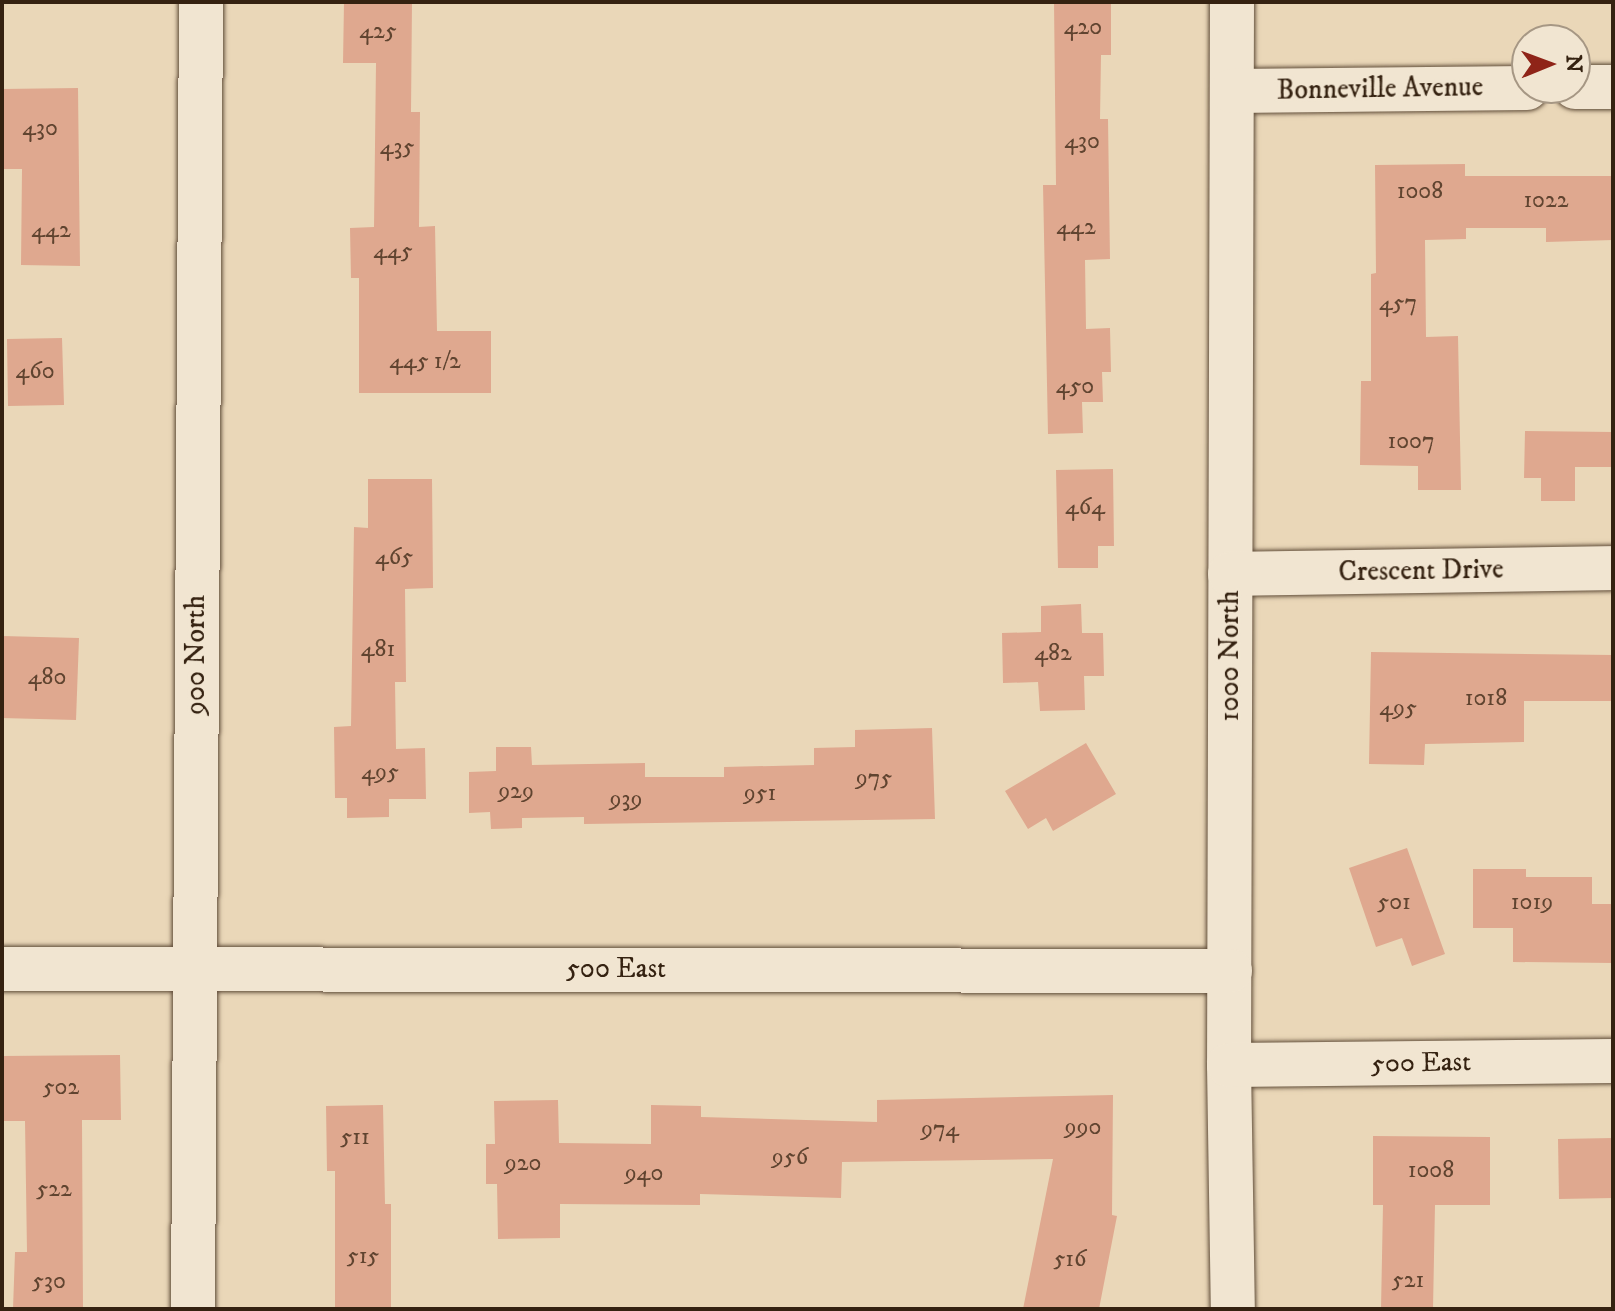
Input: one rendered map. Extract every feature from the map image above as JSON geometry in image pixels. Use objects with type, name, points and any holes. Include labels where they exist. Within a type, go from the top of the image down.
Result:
[{"type":"street","name":"900 North","points":[[193,1309],[201,2]]},
{"type":"street","name":"1000 North","points":[[1232,2],[1229,1065],[1233,1309]]},
{"type":"street","points":[[1591,87],[1613,87]]},
{"type":"street","name":"Bonneville Avenue","points":[[1232,91],[1511,88]]},
{"type":"street","name":"Crescent Drive","points":[[1230,574],[1613,568]]},
{"type":"street","name":"500 East","points":[[2,969],[1230,971]]},
{"type":"street","name":"500 East","points":[[1229,1065],[1613,1061]]},
{"type":"building","points":[[344,2],[412,2],[411,112],[420,112],[419,227],[435,226],[437,331],[491,331],[491,393],[359,393],[359,278],[351,278],[350,228],[374,227],[376,63],[343,63]]},
{"type":"building","points":[[1054,2],[1111,2],[1111,55],[1101,55],[1100,119],[1108,119],[1110,259],[1085,260],[1086,329],[1110,328],[1111,372],[1102,372],[1103,402],[1082,402],[1083,433],[1048,434],[1043,185],[1056,185]]},
{"type":"building","points":[[78,88],[80,266],[21,265],[22,169],[2,169],[2,89]]},
{"type":"building","points":[[1465,164],[1465,176],[1613,176],[1613,240],[1546,242],[1546,228],[1466,228],[1466,239],[1425,240],[1426,337],[1458,336],[1461,490],[1418,490],[1418,466],[1360,465],[1361,381],[1371,381],[1371,274],[1376,273],[1375,165]]},
{"type":"building","points":[[62,338],[64,405],[8,406],[7,339]]},
{"type":"building","points":[[1525,431],[1613,432],[1613,467],[1575,467],[1575,501],[1541,501],[1541,478],[1524,478]]},
{"type":"building","points":[[1113,469],[1114,546],[1098,546],[1098,568],[1058,568],[1056,470]]},
{"type":"building","points":[[368,479],[432,479],[433,588],[405,589],[406,682],[395,682],[396,749],[425,748],[426,799],[389,799],[389,817],[347,818],[347,798],[335,798],[334,727],[351,726],[354,527],[368,528]]},
{"type":"building","points":[[1081,604],[1082,633],[1103,633],[1104,676],[1084,676],[1085,710],[1040,711],[1038,682],[1003,683],[1002,633],[1041,632],[1041,606]]},
{"type":"building","points":[[2,636],[79,638],[76,720],[2,718]]},
{"type":"building","points":[[1371,652],[1613,655],[1613,701],[1524,701],[1524,742],[1425,744],[1424,765],[1369,764]]},
{"type":"building","points":[[932,728],[935,819],[584,824],[584,817],[522,818],[522,828],[491,829],[490,812],[469,813],[469,772],[496,771],[496,747],[531,747],[532,765],[645,763],[645,777],[724,777],[724,767],[814,765],[814,748],[855,747],[855,730]]},
{"type":"building","points":[[1086,743],[1116,794],[1053,831],[1046,818],[1028,829],[1005,791]]},
{"type":"building","points":[[1407,848],[1445,954],[1412,966],[1402,938],[1376,947],[1349,868]]},
{"type":"building","points":[[1473,869],[1526,869],[1526,877],[1592,877],[1592,904],[1613,904],[1613,963],[1513,962],[1513,928],[1473,928]]},
{"type":"building","points":[[120,1055],[121,1120],[82,1120],[83,1309],[13,1309],[15,1252],[27,1252],[25,1121],[2,1121],[2,1056]]},
{"type":"building","points":[[1113,1095],[1112,1215],[1117,1216],[1099,1309],[1023,1309],[1053,1159],[842,1162],[841,1198],[700,1194],[700,1205],[560,1204],[560,1238],[498,1239],[497,1184],[486,1184],[486,1144],[495,1144],[494,1101],[558,1100],[559,1143],[651,1144],[651,1105],[701,1106],[701,1117],[877,1122],[877,1100]]},
{"type":"building","points":[[383,1105],[385,1204],[391,1204],[391,1309],[335,1309],[335,1171],[327,1171],[326,1106]]},
{"type":"building","points":[[1373,1136],[1490,1137],[1490,1205],[1435,1205],[1433,1309],[1381,1309],[1383,1205],[1373,1205]]},
{"type":"building","points":[[1613,1138],[1613,1198],[1559,1199],[1558,1139]]}]
